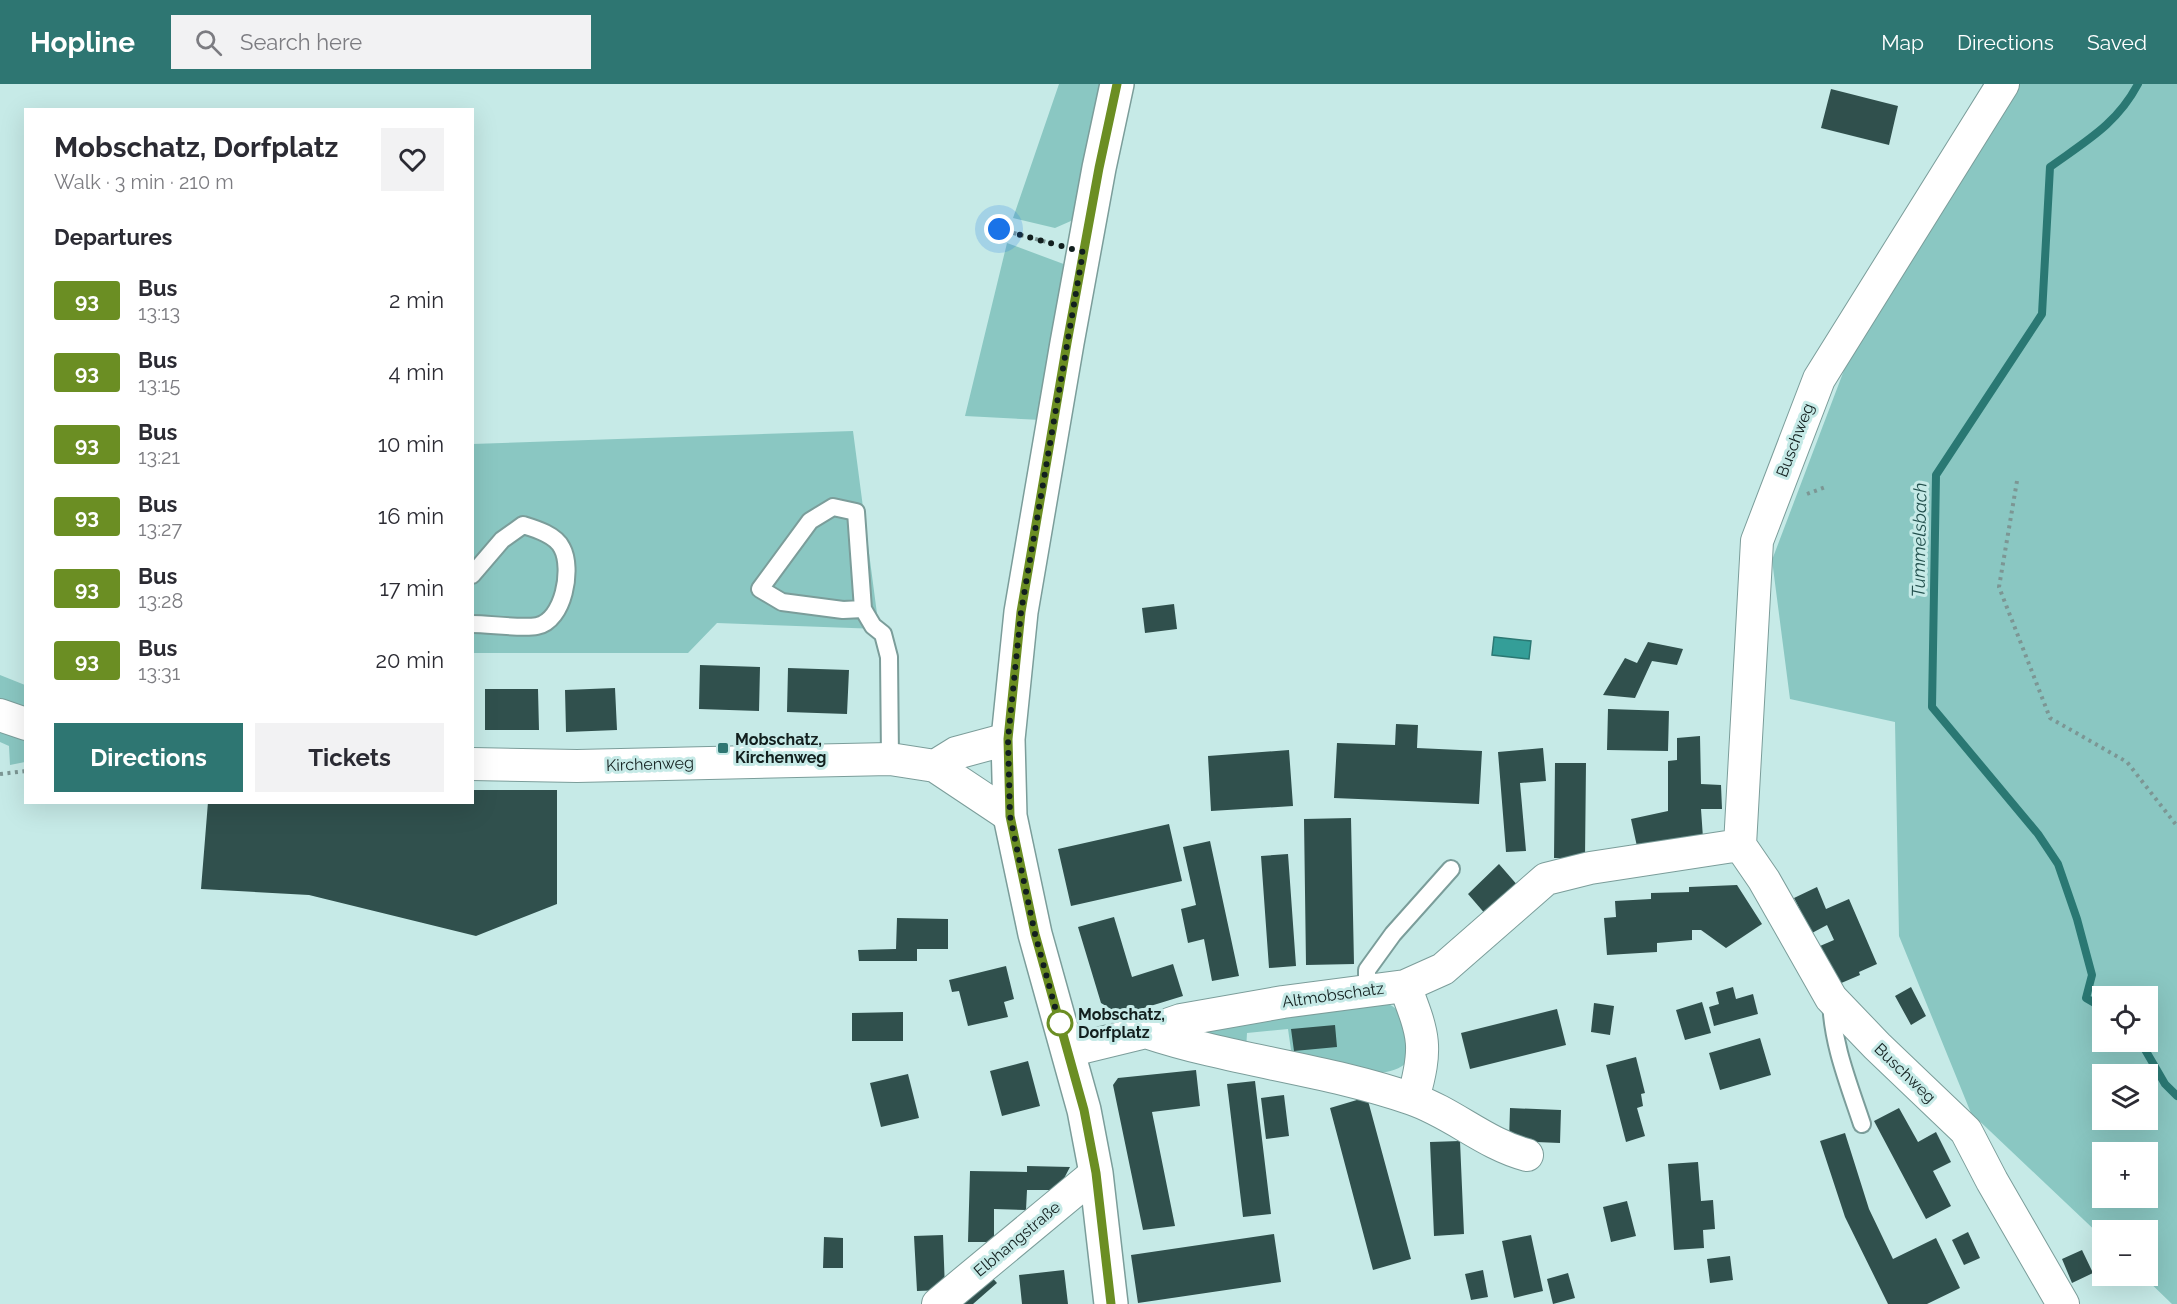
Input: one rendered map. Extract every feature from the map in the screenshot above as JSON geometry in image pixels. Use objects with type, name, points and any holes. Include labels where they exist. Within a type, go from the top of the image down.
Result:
[{"type":"street","points":[[1111,1304],[1096,1173],[1084,1110],[1035,934],[1010,816],[1008,739],[1021,612],[1083,252],[1117,84]]},
{"type":"street","name":"Buschweg","points":[[2003,84],[1819,379],[1757,541],[1740,845],[1764,880],[1831,998],[1877,1046],[1966,1131],[2063,1304]]},
{"type":"street","points":[[0,715],[24,723]]},
{"type":"street","points":[[935,766],[956,753],[1008,739]]},
{"type":"street","name":"Kirchenweg","points":[[474,764],[577,766],[890,759],[935,766],[1010,816]]},
{"type":"street","points":[[1405,986],[1443,969],[1546,879],[1590,868],[1740,845]]},
{"type":"street","name":"Altmobschatz","points":[[1068,1051],[1146,1032],[1181,1020],[1405,986],[1422,1030],[1424,1053],[1413,1099]]},
{"type":"street","points":[[1146,1032],[1187,1046],[1294,1068],[1413,1099],[1453,1118],[1506,1149],[1527,1155]]},
{"type":"street","name":"Elbhangstraße","points":[[938,1304],[1096,1173]]},
{"type":"lane","points":[[863,609],[782,602],[760,589],[810,521],[832,507],[856,512],[863,609],[873,626],[883,634],[889,657],[890,759]]},
{"type":"lane","points":[[474,573],[502,540],[524,525],[543,532],[562,545],[568,565],[559,609],[552,618],[537,626],[474,624]]},
{"type":"lane","points":[[1367,990],[1367,970],[1393,934],[1451,868]]},
{"type":"lane","points":[[1831,998],[1837,1050],[1863,1124]]},
{"type":"path","points":[[999,229],[1083,252]]},
{"type":"path","points":[[2017,481],[1999,586],[2050,718],[2127,762],[2177,826]]},
{"type":"path","points":[[1802,496],[1828,486]]},
{"type":"path","points":[[0,774],[24,771]]},
{"type":"shaded area","points":[[1059,84],[1105,84],[1080,217],[1055,228],[1013,218]]},
{"type":"shaded area","points":[[1983,84],[2177,84],[2177,1304],[2172,1304],[2153,1286],[2158,1286],[2158,1220],[2092,1220],[2092,1228],[1971,1113],[1899,936],[1895,722],[1790,699],[1772,560],[1901,220]]},
{"type":"shaded area","points":[[1007,243],[1069,266],[1042,420],[965,416]]},
{"type":"shaded area","points":[[853,431],[879,629],[717,623],[688,653],[474,653],[474,444]]},
{"type":"shaded area","points":[[1494,637],[1531,641],[1529,659],[1492,655]]},
{"type":"shaded area","points":[[0,675],[24,685],[24,708],[0,698]]},
{"type":"shaded area","points":[[0,725],[24,736],[24,762],[10,765],[9,746],[0,742]]},
{"type":"shaded area","points":[[1385,1002],[1402,1014],[1407,1021],[1409,1045],[1405,1064],[1377,1073],[1341,1070],[1274,1051],[1291,1050],[1288,1029],[1247,1033],[1246,1050],[1187,1038],[1201,1028]]},
{"type":"building","points":[[1831,89],[1898,106],[1889,145],[1821,128]]},
{"type":"building","points":[[1174,604],[1177,629],[1145,633],[1142,608]]},
{"type":"building","points":[[1648,642],[1683,649],[1677,665],[1652,661],[1635,698],[1603,695],[1625,658],[1637,663]]},
{"type":"building","points":[[700,665],[760,667],[759,711],[699,709]]},
{"type":"building","points":[[788,668],[849,670],[847,714],[787,712]]},
{"type":"building","points":[[615,688],[617,730],[566,732],[565,690]]},
{"type":"building","points":[[485,689],[538,689],[539,730],[485,730]]},
{"type":"building","points":[[1608,709],[1669,711],[1668,751],[1607,750]]},
{"type":"building","points":[[1396,724],[1418,725],[1417,748],[1482,751],[1479,804],[1334,798],[1337,743],[1395,745]]},
{"type":"building","points":[[1700,736],[1701,784],[1721,785],[1722,809],[1701,809],[1703,838],[1638,851],[1631,819],[1668,811],[1668,761],[1677,760],[1677,738]]},
{"type":"building","points":[[1543,748],[1546,781],[1520,783],[1526,851],[1506,852],[1498,752]]},
{"type":"building","points":[[1289,750],[1293,806],[1211,811],[1208,756]]},
{"type":"building","points":[[1555,763],[1586,763],[1585,858],[1554,858]]},
{"type":"building","points":[[474,790],[557,790],[557,904],[476,936],[309,895],[201,889],[208,804],[474,804]]},
{"type":"building","points":[[1351,818],[1354,964],[1306,965],[1304,819]]},
{"type":"building","points":[[1169,824],[1182,881],[1071,906],[1058,849]]},
{"type":"building","points":[[1210,841],[1239,976],[1212,981],[1204,939],[1188,943],[1181,909],[1196,905],[1183,847]]},
{"type":"building","points":[[1288,854],[1296,966],[1269,968],[1261,856]]},
{"type":"building","points":[[1499,864],[1519,887],[1487,916],[1468,894]]},
{"type":"building","points":[[1737,885],[1762,924],[1726,948],[1701,930],[1692,930],[1692,940],[1657,943],[1657,952],[1607,955],[1604,918],[1616,917],[1615,901],[1651,899],[1651,893],[1689,892],[1689,887]]},
{"type":"building","points":[[1817,887],[1826,909],[1849,899],[1877,964],[1859,972],[1860,975],[1839,984],[1820,946],[1834,940],[1827,925],[1812,933],[1794,898]]},
{"type":"building","points":[[1114,917],[1132,977],[1173,964],[1183,996],[1121,1015],[1101,1003],[1078,927]]},
{"type":"building","points":[[897,918],[948,919],[948,949],[917,949],[917,961],[859,961],[858,950],[896,949]]},
{"type":"building","points":[[1006,966],[1014,999],[1004,1002],[1008,1017],[968,1026],[959,991],[952,992],[949,980]]},
{"type":"building","points":[[1733,987],[1736,999],[1753,994],[1758,1014],[1714,1026],[1709,1007],[1719,1004],[1716,992]]},
{"type":"building","points":[[1911,987],[1926,1016],[1911,1025],[1895,996]]},
{"type":"building","points":[[1702,1002],[1711,1033],[1685,1040],[1676,1010]]},
{"type":"building","points":[[1594,1003],[1614,1006],[1610,1035],[1591,1032]]},
{"type":"building","points":[[1557,1009],[1566,1045],[1470,1069],[1461,1033]]},
{"type":"building","points":[[903,1012],[903,1041],[852,1041],[852,1013]]},
{"type":"building","points":[[1335,1025],[1337,1047],[1294,1051],[1291,1029]]},
{"type":"building","points":[[1760,1038],[1771,1075],[1720,1090],[1709,1053]]},
{"type":"building","points":[[1636,1057],[1645,1093],[1641,1094],[1643,1106],[1637,1108],[1645,1136],[1626,1142],[1606,1065]]},
{"type":"building","points":[[1028,1061],[1040,1106],[1002,1116],[990,1071]]},
{"type":"building","points":[[1196,1070],[1200,1106],[1152,1112],[1175,1226],[1143,1230],[1113,1085],[1118,1078]]},
{"type":"building","points":[[908,1074],[919,1118],[881,1127],[870,1083]]},
{"type":"building","points":[[1255,1081],[1271,1214],[1243,1217],[1227,1084]]},
{"type":"building","points":[[1284,1095],[1289,1136],[1266,1139],[1261,1098]]},
{"type":"building","points":[[1367,1097],[1411,1259],[1373,1270],[1330,1108]]},
{"type":"building","points":[[1510,1108],[1561,1110],[1560,1143],[1509,1141]]},
{"type":"building","points":[[1899,1108],[1918,1142],[1936,1132],[1951,1162],[1933,1171],[1951,1206],[1926,1219],[1874,1121]]},
{"type":"building","points":[[1845,1133],[1869,1209],[1893,1259],[1936,1238],[1960,1288],[1927,1304],[1888,1304],[1845,1217],[1820,1141]]},
{"type":"building","points":[[1460,1141],[1464,1234],[1434,1236],[1430,1142]]},
{"type":"building","points":[[1698,1162],[1701,1201],[1713,1200],[1715,1229],[1703,1230],[1704,1248],[1674,1250],[1668,1164]]},
{"type":"building","points":[[1027,1166],[1070,1167],[1058,1190],[1027,1190],[1026,1210],[994,1209],[994,1242],[968,1242],[970,1171],[1027,1172]]},
{"type":"building","points":[[1627,1201],[1636,1236],[1611,1242],[1603,1207]]},
{"type":"building","points":[[1968,1232],[1980,1258],[1964,1265],[1952,1240]]},
{"type":"building","points":[[1274,1234],[1281,1282],[1138,1303],[1131,1255]]},
{"type":"building","points":[[943,1235],[945,1290],[917,1291],[914,1236]]},
{"type":"building","points":[[1531,1235],[1543,1291],[1514,1298],[1502,1241]]},
{"type":"building","points":[[824,1237],[843,1238],[843,1268],[823,1268]]},
{"type":"building","points":[[2082,1250],[2092,1273],[2072,1283],[2062,1259]]},
{"type":"building","points":[[1730,1256],[1733,1280],[1710,1283],[1707,1259]]},
{"type":"building","points":[[1064,1270],[1068,1304],[1022,1304],[1019,1275]]},
{"type":"building","points":[[1483,1270],[1488,1297],[1471,1300],[1465,1274]]},
{"type":"building","points":[[988,1273],[997,1283],[973,1304],[953,1304]]},
{"type":"building","points":[[1568,1273],[1575,1298],[1553,1304],[1547,1279]]},
{"type":"waterway","name":"Tummelsbach","points":[[2092,1002],[2086,998],[2092,975],[2077,919],[2058,864],[2038,834],[1932,707],[1936,475],[2042,314],[2050,167],[2100,131],[2130,98],[2138,84]]},
{"type":"waterway","name":"Tummelsbach","points":[[2146,1052],[2165,1084],[2177,1096]]},
{"type":"bus line","name":"93","points":[[1111,1304],[1096,1173],[1084,1110],[1035,934],[1010,816],[1008,739],[1021,612],[1067,343],[1117,84]]},
{"type":"place","name":"Mobschatz, Kirchenweg","points":[[723,748]]},
{"type":"place","name":"Mobschatz, Dorfplatz","points":[[1060,1023]]},
{"type":"route","points":[[999,229],[1083,252],[1021,612],[1008,739],[1010,816],[1035,934],[1061,1029],[1060,1023]]}]
